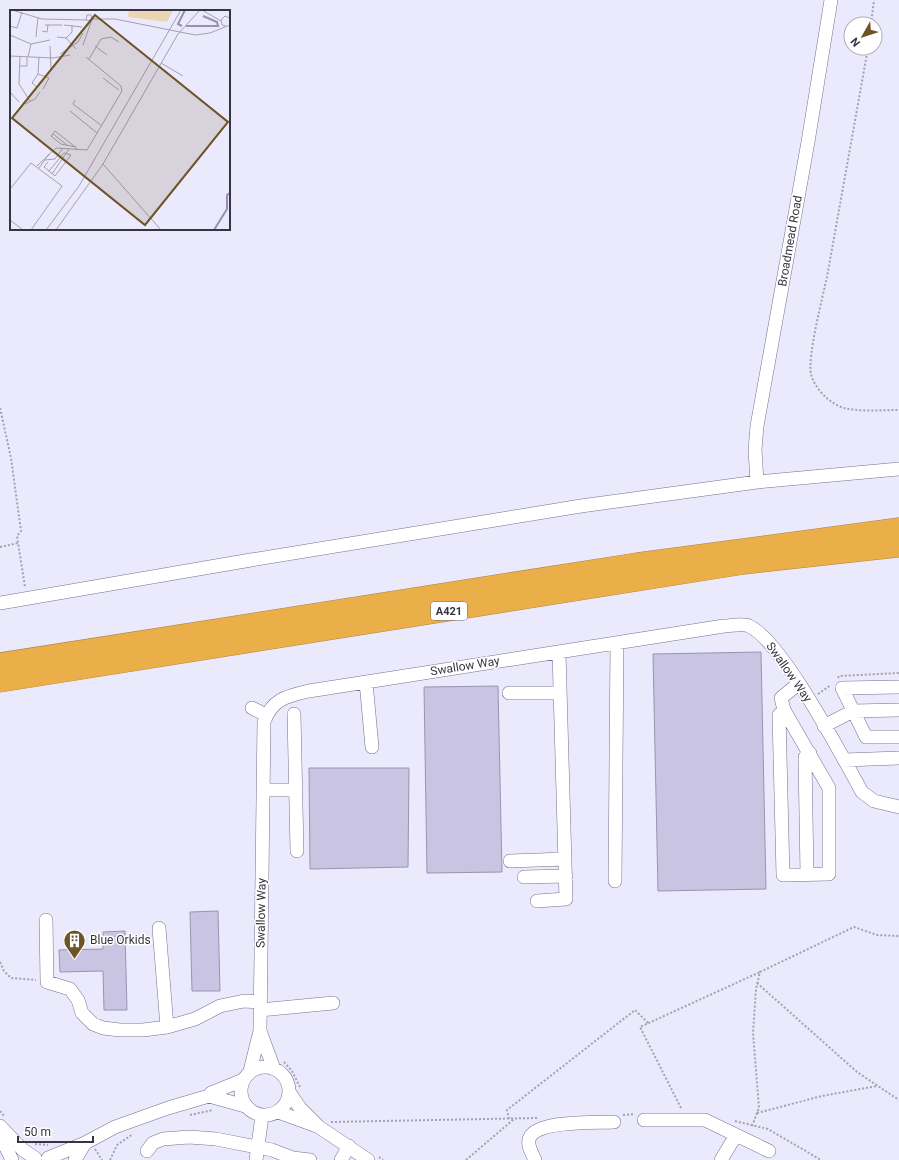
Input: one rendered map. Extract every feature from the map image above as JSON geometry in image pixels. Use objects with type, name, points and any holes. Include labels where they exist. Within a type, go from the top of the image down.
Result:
[{"type":"highway","name":"A421","points":[[0,663],[637,563],[899,528]]},
{"type":"highway","name":"A421","points":[[0,682],[744,564],[899,547]]},
{"type":"street","name":"Broadmead Road","points":[[757,482],[755,450],[757,426],[808,142],[831,0]]},
{"type":"street","points":[[0,604],[245,561],[566,509],[757,482],[899,469]]},
{"type":"street","name":"Swallow Way","points":[[247,1075],[260,1031],[264,722],[266,715],[272,706],[290,695],[724,626],[748,625],[764,637],[809,700],[862,792],[874,801],[897,807]]},
{"type":"street","points":[[615,881],[617,643]]},
{"type":"street","points":[[537,901],[566,899],[559,652]]},
{"type":"street","points":[[366,682],[372,747]]},
{"type":"street","points":[[784,710],[779,715],[783,875],[829,874],[829,788],[784,710],[781,698],[798,684]]},
{"type":"street","points":[[899,687],[842,688],[866,737],[899,736]]},
{"type":"street","points":[[509,693],[560,692]]},
{"type":"street","points":[[252,708],[266,715]]},
{"type":"street","points":[[824,726],[853,711],[899,710]]},
{"type":"street","points":[[294,714],[297,850]]},
{"type":"street","points":[[807,874],[805,757],[810,753]]},
{"type":"street","points":[[844,760],[899,758]]},
{"type":"street","points":[[263,790],[296,790]]},
{"type":"street","points":[[510,861],[565,859]]},
{"type":"street","points":[[524,877],[566,876]]},
{"type":"street","points":[[46,920],[47,979],[70,989],[78,1000],[82,1013],[93,1024],[103,1028],[143,1030],[168,1027],[195,1019],[220,1006],[244,1001],[260,1006],[333,1003]]},
{"type":"street","points":[[159,928],[168,1027]]},
{"type":"street","name":"Swallow Way","points":[[260,1031],[274,1069]]},
{"type":"street","points":[[4,1124],[23,1150],[43,1156],[88,1142],[115,1127],[168,1108],[209,1096],[247,1075],[258,1067],[274,1069],[286,1078],[295,1092],[300,1108],[368,1160]]},
{"type":"street","points":[[247,1075],[240,1093],[245,1106],[249,1111],[262,1116],[271,1115],[278,1112],[295,1092]]},
{"type":"street","points":[[209,1096],[245,1106]]},
{"type":"street","points":[[278,1112],[324,1125]]},
{"type":"street","points":[[257,1154],[262,1116]]},
{"type":"street","points":[[644,1120],[705,1120],[769,1151]]},
{"type":"street","points":[[535,1160],[528,1144],[530,1137],[535,1132],[552,1125],[614,1122]]},
{"type":"street","points":[[721,1160],[736,1134]]},
{"type":"street","points":[[0,1135],[12,1160]]},
{"type":"street","points":[[147,1151],[153,1143],[163,1139],[189,1137],[216,1139],[257,1154],[272,1150],[293,1158],[310,1160]]},
{"type":"street","points":[[75,1160],[88,1142]]},
{"type":"street","points":[[341,1160],[349,1146]]},
{"type":"path","points":[[872,16],[874,0]]},
{"type":"path","points":[[867,56],[827,277],[820,307],[810,373],[821,391],[843,407],[856,410],[899,410]]},
{"type":"path","points":[[0,408],[11,458],[21,531],[17,536],[25,587]]},
{"type":"path","points":[[0,547],[18,543]]},
{"type":"path","points":[[809,700],[837,682]]},
{"type":"path","points":[[682,1112],[640,1027],[854,927],[877,935],[899,936]]},
{"type":"path","points":[[0,962],[4,971],[11,978],[47,979]]},
{"type":"path","points":[[752,1126],[760,1108],[753,1033],[757,983],[760,972]]},
{"type":"path","points":[[757,983],[857,1072],[899,1100]]},
{"type":"path","points":[[509,1119],[507,1110],[635,1010],[648,1023]]},
{"type":"path","points":[[281,1056],[292,1071],[295,1092]]},
{"type":"path","points":[[757,1113],[822,1096],[878,1086]]},
{"type":"path","points":[[186,1116],[218,1109]]},
{"type":"path","points":[[0,1111],[4,1124]]},
{"type":"path","points":[[466,1160],[515,1119]]},
{"type":"path","points":[[324,1125],[334,1126]]},
{"type":"path","points":[[110,1160],[116,1145],[124,1138],[136,1132]]},
{"type":"path","points":[[88,1142],[102,1160]]},
{"type":"path","points":[[35,1144],[43,1156]]},
{"type":"building","points":[[761,652],[766,889],[658,891],[653,654]]},
{"type":"building","points":[[498,686],[502,872],[427,873],[424,687]]},
{"type":"building","points":[[309,768],[409,768],[408,867],[310,869]]},
{"type":"building","points":[[218,911],[220,991],[192,991],[190,912]]},
{"type":"building","points":[[125,931],[127,1010],[104,1010],[103,971],[60,972],[59,950],[103,949],[103,932]]},
{"type":"place","name":"Blue Orkids","points":[[74,960]]}]
